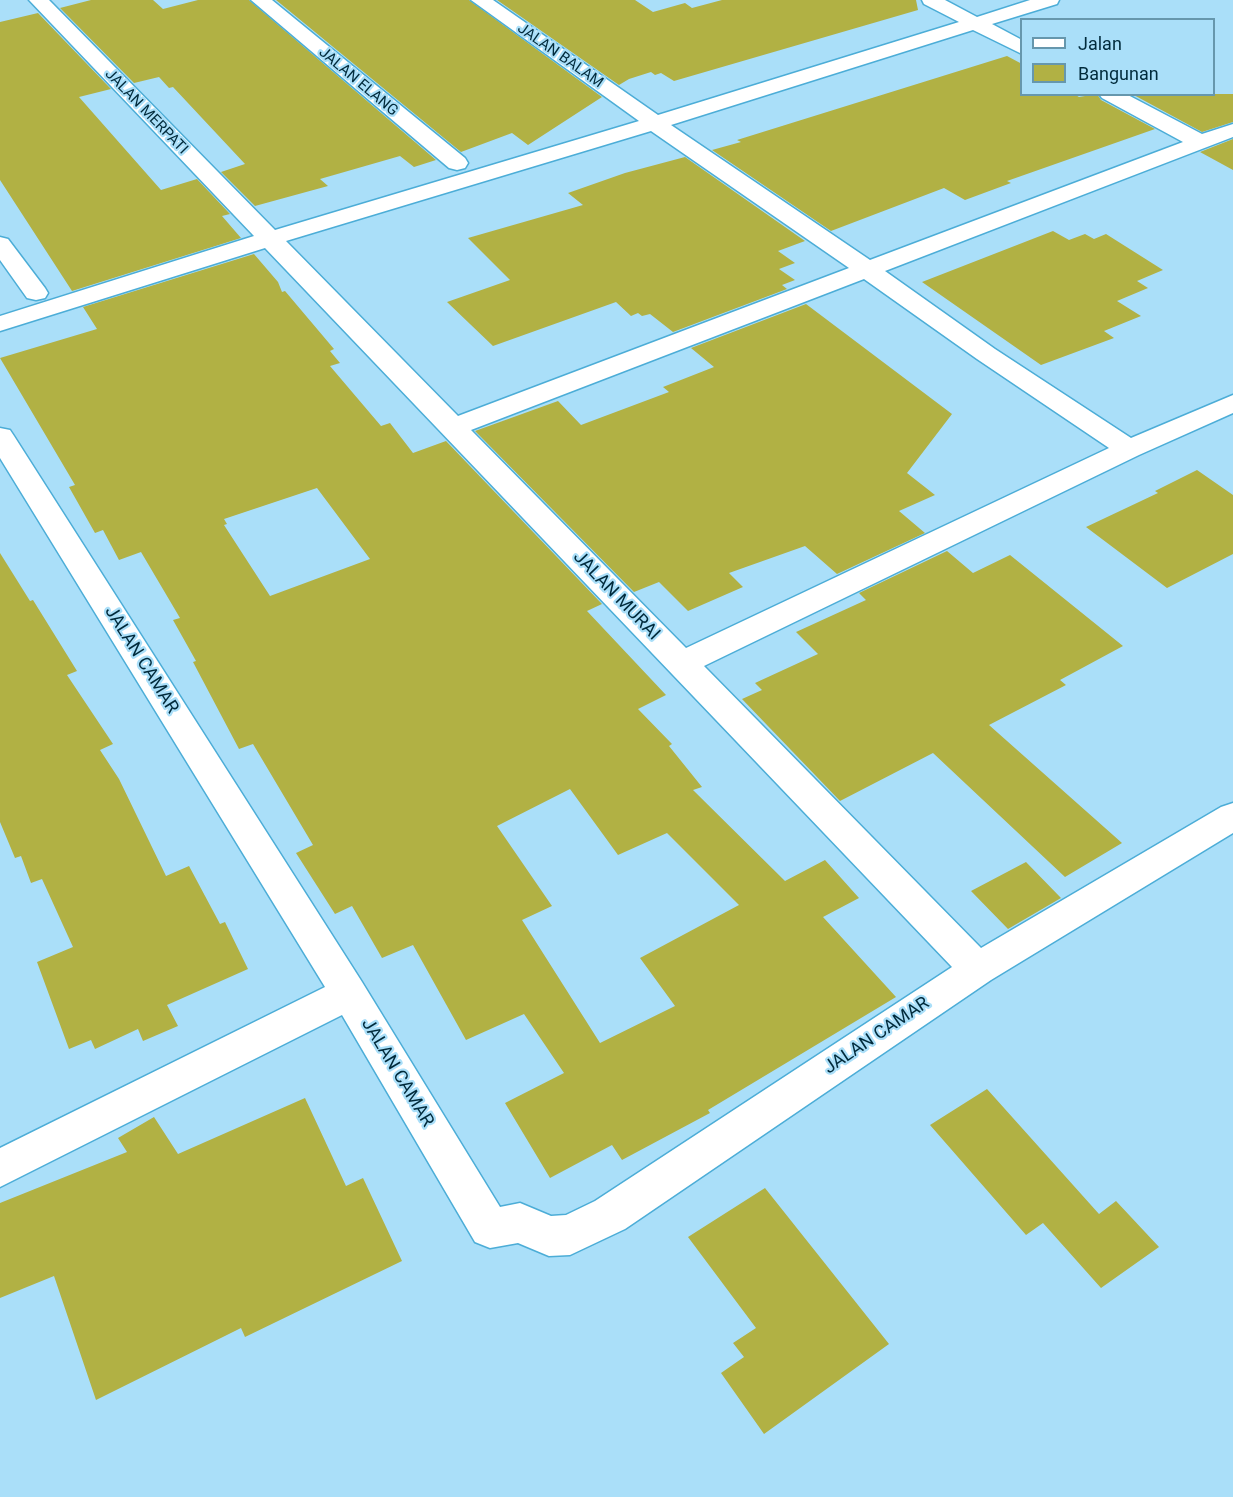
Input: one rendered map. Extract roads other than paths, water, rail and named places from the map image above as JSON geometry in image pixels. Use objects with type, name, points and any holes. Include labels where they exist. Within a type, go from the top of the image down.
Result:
[{"type":"street","name":"JALAN MERPATI","points":[[38,0],[261,232]]},
{"type":"street","name":"JALAN ELANG","points":[[260,0],[457,163]]},
{"type":"street","name":"JALAN BALAM","points":[[480,0],[773,203],[995,361],[1129,449]]},
{"type":"street","points":[[931,0],[1020,47]]},
{"type":"street","points":[[966,19],[1003,0]]},
{"type":"street","points":[[0,305],[36,293],[261,232],[966,19],[1050,0]]},
{"type":"street","points":[[1113,96],[1200,142]]},
{"type":"street","points":[[0,324],[457,163],[647,117]]},
{"type":"street","points":[[452,428],[1233,130]]},
{"type":"street","name":"JALAN MURAI","points":[[261,232],[978,969]]},
{"type":"street","points":[[0,244],[36,293]]},
{"type":"street","points":[[681,664],[1129,449],[1233,403]]},
{"type":"street","name":"JALAN CAMAR","points":[[0,436],[349,993],[490,1228],[520,1223],[549,1236],[570,1235],[610,1215],[978,969]]},
{"type":"street","points":[[978,969],[1233,816]]},
{"type":"street","points":[[0,1168],[349,993]]}]
